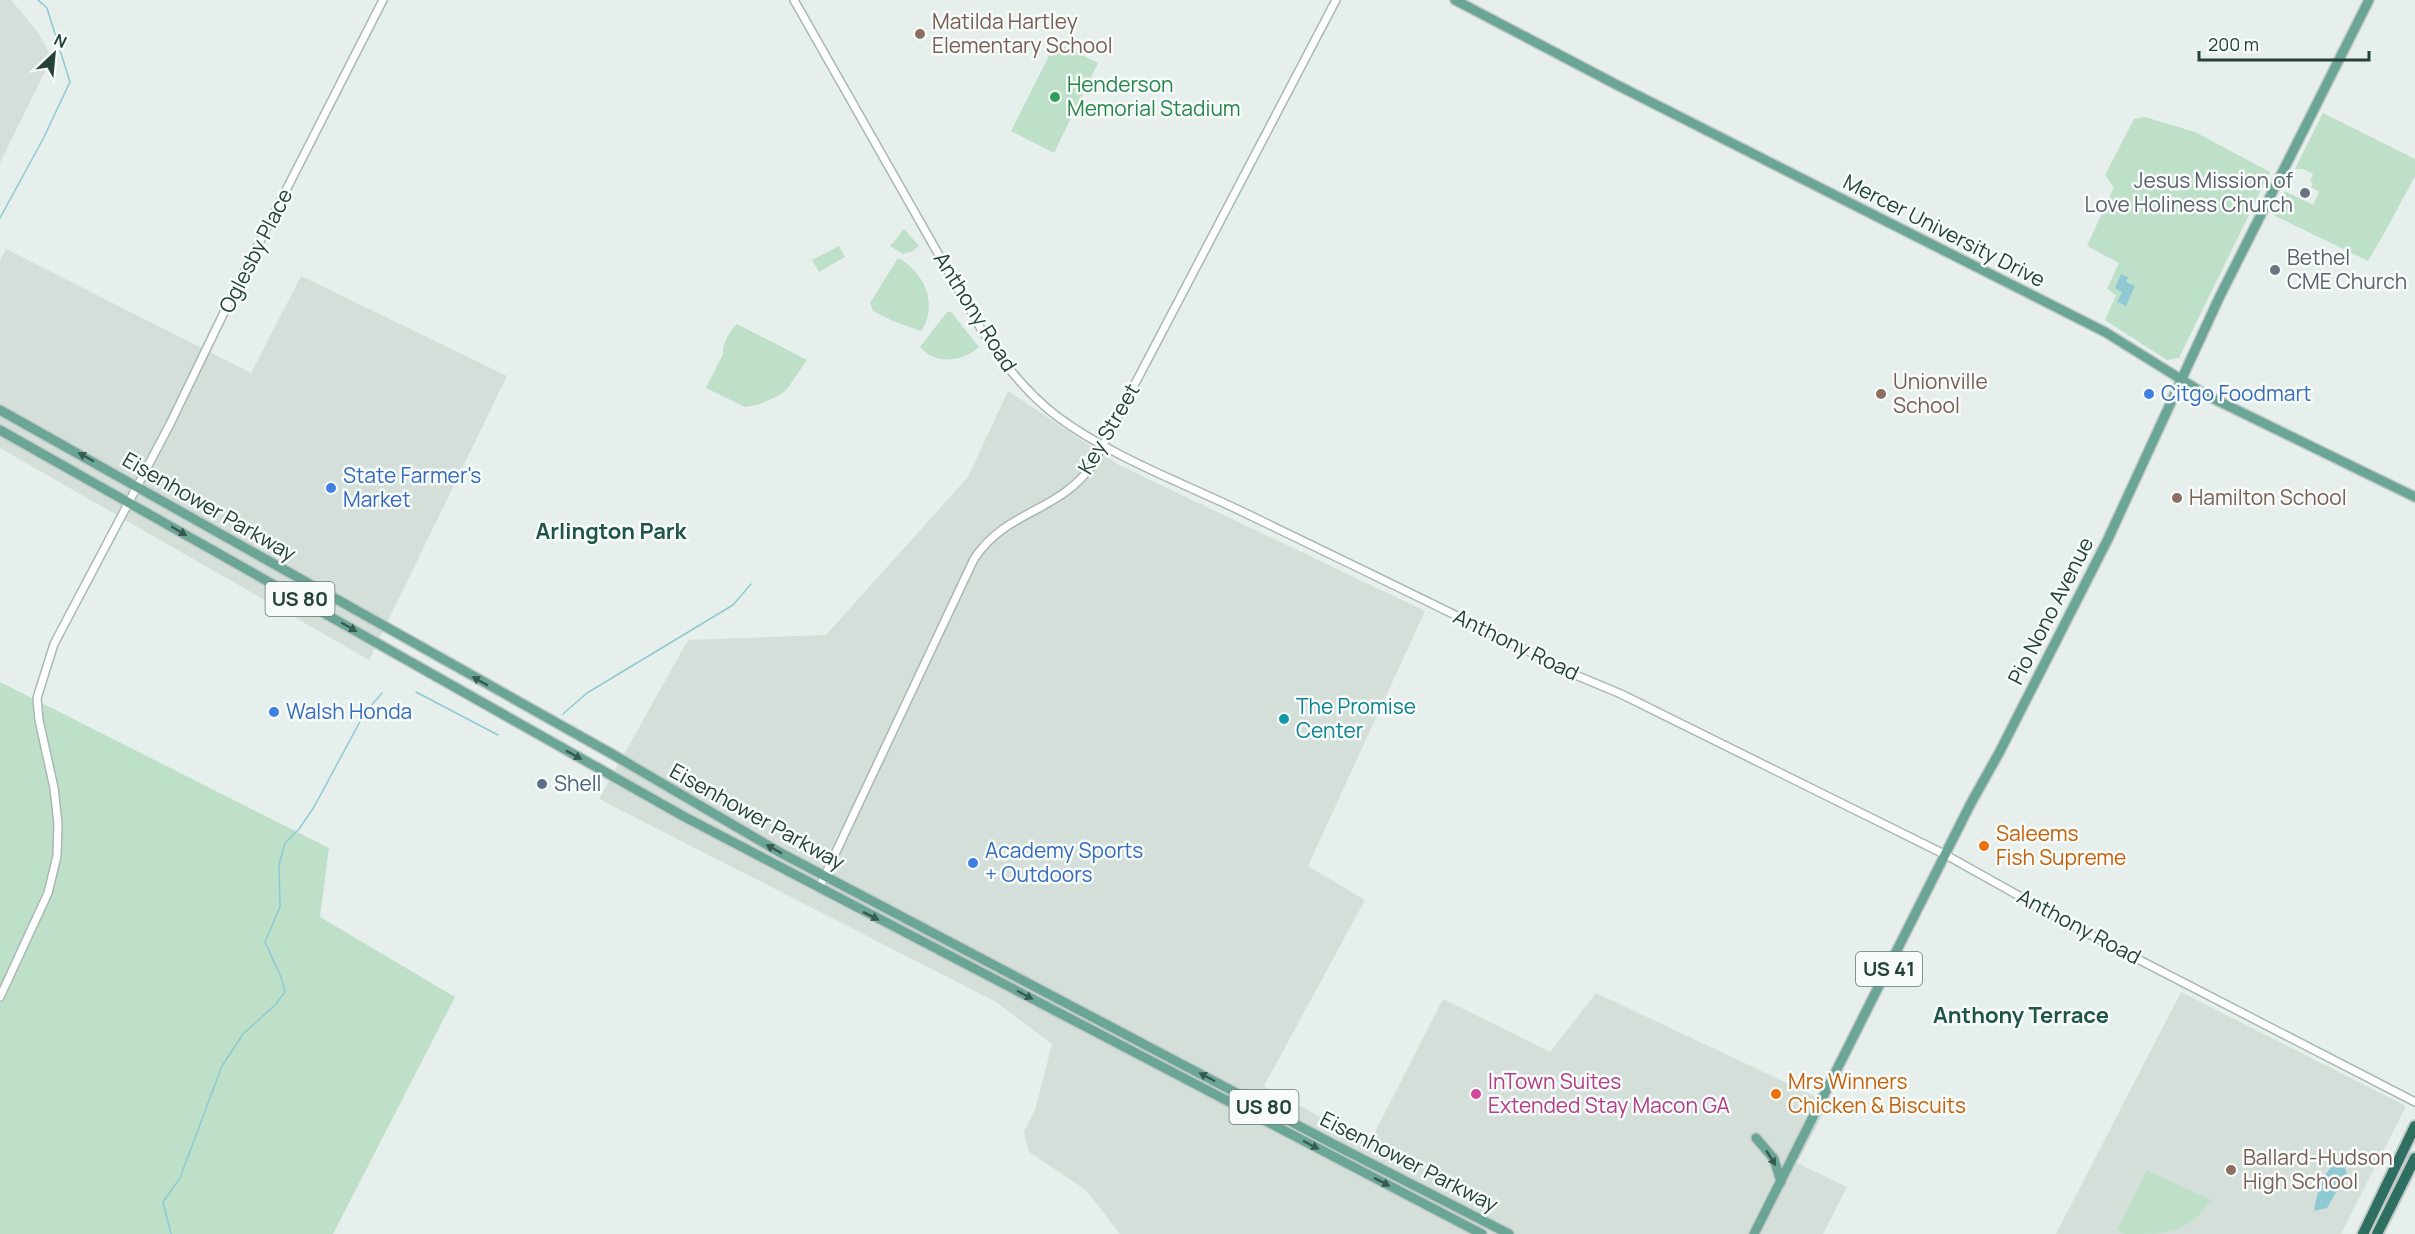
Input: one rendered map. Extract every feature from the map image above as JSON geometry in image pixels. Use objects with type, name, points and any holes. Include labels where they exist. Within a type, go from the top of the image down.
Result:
[{"type":"highway","points":[[2363,1234],[2415,1126]]},
{"type":"highway","points":[[2377,1234],[2415,1158]]},
{"type":"main road","name":"Mercer University Drive","points":[[1455,0],[1617,85],[2105,332],[2180,380],[2415,497]]},
{"type":"main road","name":"Pio Nono Avenue","points":[[1754,1234],[2108,539],[2180,380],[2281,171],[2369,0]]},
{"type":"main road","name":"Eisenhower Parkway","points":[[0,410],[825,877],[1509,1234]]},
{"type":"main road","name":"Eisenhower Parkway","points":[[0,430],[673,810],[1482,1234]]},
{"type":"main road","points":[[1756,1138],[1774,1159],[1781,1182]]},
{"type":"street","name":"Oglesby Place","points":[[0,997],[48,892],[57,856],[58,824],[54,788],[39,720],[37,698],[54,644],[137,486],[383,0]]},
{"type":"street","name":"Anthony Road","points":[[794,0],[975,320],[1001,360],[1023,386],[1056,416],[1104,445],[1578,676],[1621,694],[1946,855],[2062,920],[2415,1102]]},
{"type":"street","name":"Key Street","points":[[819,888],[958,592],[980,551],[1000,529],[1062,496],[1087,473],[1104,445],[1336,0]]},
{"type":"shaded area","points":[[0,0],[11,0],[37,31],[52,57],[0,163]]},
{"type":"shaded area","points":[[6,249],[251,373],[301,276],[507,376],[369,660],[0,448],[0,261]]},
{"type":"shaded area","points":[[1008,391],[1119,465],[1425,611],[1308,866],[1365,900],[1264,1086],[1369,1144],[1443,999],[1550,1052],[1596,993],[1829,1103],[1797,1163],[1847,1187],[1823,1234],[1120,1234],[1086,1190],[1029,1152],[1024,1132],[1036,1107],[1052,1044],[996,1002],[599,799],[688,640],[826,635],[968,477]]},
{"type":"shaded area","name":"Ballard-Hudson High School","points":[[2181,992],[2406,1106],[2341,1234],[2056,1234]]},
{"type":"green space","name":"Henderson Memorial Stadium","points":[[1056,42],[1098,63],[1054,153],[1011,131]]},
{"type":"green space","points":[[2323,113],[2415,159],[2415,176],[2368,261],[2273,215],[2285,191],[2313,205],[2319,192],[2311,187],[2313,183],[2310,181],[2313,174],[2303,169],[2295,169]]},
{"type":"green space","points":[[2145,117],[2195,132],[2270,172],[2179,358],[2167,360],[2105,320],[2116,295],[2107,289],[2119,263],[2087,246],[2114,187],[2105,175],[2134,119]]},
{"type":"green space","points":[[904,229],[919,246],[903,254],[890,246]]},
{"type":"green space","points":[[839,246],[845,257],[819,272],[812,260]]},
{"type":"green space","points":[[898,258],[915,272],[926,290],[929,310],[921,331],[873,311],[870,303]]},
{"type":"green space","points":[[947,312],[951,312],[979,347],[965,356],[941,359],[926,353],[920,347]]},
{"type":"green space","points":[[737,324],[807,360],[787,389],[778,396],[760,404],[745,407],[706,388],[723,354],[727,338]]},
{"type":"green space","points":[[0,682],[329,848],[320,917],[455,997],[333,1234],[0,1234]]},
{"type":"green space","points":[[2147,1170],[2211,1200],[2194,1220],[2175,1230],[2125,1234],[2117,1230]]},
{"type":"water","points":[[2121,274],[2128,277],[2126,282],[2135,286],[2126,306],[2117,302],[2122,292],[2115,288]]},
{"type":"water","points":[[2337,1161],[2343,1164],[2347,1173],[2327,1208],[2314,1211],[2321,1184]]},
{"type":"waterway","points":[[0,218],[43,139],[70,82],[47,8],[38,0]]},
{"type":"waterway","points":[[563,714],[587,693],[733,605],[751,584]]},
{"type":"waterway","points":[[416,692],[498,735]]},
{"type":"waterway","points":[[171,1234],[163,1202],[180,1178],[222,1066],[243,1034],[276,1004],[285,992],[281,977],[265,942],[280,907],[279,865],[285,843],[299,829],[314,807],[364,714],[382,693]]},
{"type":"place","name":"Matilda Hartley Elementary School","points":[[920,34]]},
{"type":"place","name":"Henderson Memorial Stadium","points":[[1055,97]]},
{"type":"place","name":"Jesus Mission of Love Holiness Church","points":[[2305,193]]},
{"type":"place","name":"Bethel CME Church","points":[[2275,270]]},
{"type":"place","name":"Unionville School","points":[[1881,394]]},
{"type":"place","name":"Citgo Foodmart","points":[[2149,394]]},
{"type":"place","name":"State Farmer's Market","points":[[331,488]]},
{"type":"place","name":"Hamilton School","points":[[2177,498]]},
{"type":"place","name":"Walsh Honda","points":[[274,712]]},
{"type":"place","name":"The Promise Center","points":[[1284,719]]},
{"type":"place","name":"Shell","points":[[542,784]]},
{"type":"place","name":"Saleems Fish Supreme","points":[[1984,846]]},
{"type":"place","name":"Academy Sports + Outdoors","points":[[973,863]]},
{"type":"place","name":"InTown Suites Extended Stay Macon GA","points":[[1476,1094]]},
{"type":"place","name":"Mrs Winners Chicken & Biscuits","points":[[1776,1094]]},
{"type":"place","name":"Ballard-Hudson High School","points":[[2231,1170]]},
{"type":"district","name":"Arlington Park","points":[[611,531]]},
{"type":"district","name":"Anthony Terrace","points":[[2021,1015]]}]
